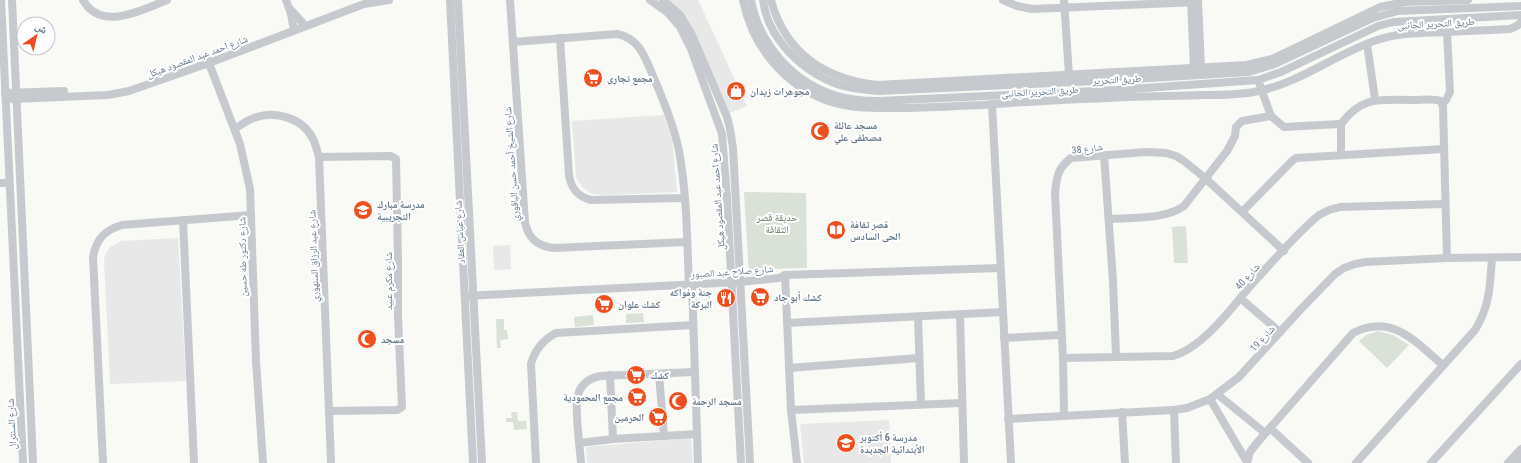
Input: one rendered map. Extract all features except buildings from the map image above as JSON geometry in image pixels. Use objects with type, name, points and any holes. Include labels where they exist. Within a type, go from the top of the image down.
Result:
[{"type":"street","name":"شارع السنترال","points":[[1,0],[23,463]]},
{"type":"street","name":"شارع السنترال","points":[[12,0],[33,463]]},
{"type":"street","points":[[83,0],[93,12],[102,16],[111,17],[120,16],[167,0]]},
{"type":"street","points":[[286,0],[293,25]]},
{"type":"street","name":"شارع احمد عبد المقصود هيكل","points":[[208,60],[293,25],[361,0]]},
{"type":"street","name":"شارع احمد عبد المقصود هيكل","points":[[5,96],[108,95],[129,90],[364,4],[389,0]]},
{"type":"street","name":"شارع عباس العقاد","points":[[450,0],[469,296],[482,463]]},
{"type":"street","name":"شارع عباس العقاد","points":[[458,0],[469,296],[473,463]]},
{"type":"street","name":"شارع الشيخ أحمد حسن الباقوري","points":[[510,0],[525,222],[526,229],[534,241],[539,245],[553,248],[687,242]]},
{"type":"street","name":"شارع احمد عبد المقصود هيكل","points":[[650,0],[677,17]]},
{"type":"street","name":"شارع احمد عبد المقصود هيكل","points":[[663,0],[677,17],[680,27],[691,49],[729,148],[736,282],[741,463]]},
{"type":"street","name":"طريق التحرير الجانبى","points":[[743,0],[752,29],[768,56],[787,76],[811,93],[827,100],[863,108],[936,108],[1057,100],[1238,94],[1262,91],[1290,82],[1384,37],[1404,33],[1510,29],[1517,26],[1521,22]]},
{"type":"street","name":"طريق التحرير","points":[[751,0],[753,14],[763,35],[776,55],[792,71],[811,85],[826,92],[856,100],[879,102],[1117,90],[1258,80],[1281,72],[1385,24],[1401,20],[1521,15]]},
{"type":"street","name":"طريق التحرير","points":[[763,0],[764,11],[768,20],[785,48],[800,63],[818,75],[837,84],[858,89],[880,91],[1117,80],[1249,72],[1282,61],[1373,18],[1398,11],[1521,6]]},
{"type":"street","name":"طريق التحرير الجانبى","points":[[771,0],[782,27],[793,43],[806,57],[839,77],[877,85],[1248,65],[1272,59],[1380,7],[1405,2],[1468,0]]},
{"type":"street","points":[[1003,0],[1016,6],[1032,9],[1065,4],[1194,1],[1197,68]]},
{"type":"street","points":[[1428,9],[1434,1]]},
{"type":"street","points":[[1065,4],[1069,75]]},
{"type":"street","points":[[1474,17],[1471,15],[1471,11],[1475,7]]},
{"type":"street","points":[[289,8],[302,22]]},
{"type":"street","points":[[1453,8],[1456,12],[1454,18]]},
{"type":"street","points":[[1442,103],[1446,100],[1450,92],[1448,32]]},
{"type":"street","points":[[513,42],[617,34],[629,38],[639,46],[663,100],[677,143],[684,198],[694,325],[698,463]]},
{"type":"street","points":[[560,38],[569,175],[574,188],[581,196],[591,200],[684,198]]},
{"type":"street","points":[[1367,44],[1376,100]]},
{"type":"street","points":[[1272,59],[1282,61]]},
{"type":"street","name":"شارع دكتور طه حسين","points":[[208,60],[235,129],[248,176],[250,189],[256,360],[263,463]]},
{"type":"street","points":[[1146,78],[1155,70]]},
{"type":"street","points":[[1042,76],[1054,83]]},
{"type":"street","points":[[946,88],[954,80]]},
{"type":"street","points":[[1117,80],[1115,81],[1114,85],[1117,90]]},
{"type":"street","points":[[1258,80],[1271,116],[1284,127],[1341,124]]},
{"type":"street","points":[[1096,91],[1099,86],[1097,81]]},
{"type":"street","points":[[811,93],[826,92]]},
{"type":"street","points":[[1057,100],[1068,92]]},
{"type":"street","points":[[919,100],[936,108]]},
{"type":"street","points":[[1341,155],[1341,124],[1355,108],[1376,100],[1438,100],[1442,103]]},
{"type":"street","points":[[1442,103],[1447,258]]},
{"type":"street","points":[[992,104],[1011,463]]},
{"type":"street","name":"شارع عبد الرزاق السنهوري","points":[[235,129],[252,118],[264,115],[276,115],[291,119],[303,127],[312,137],[319,157],[331,463]]},
{"type":"street","points":[[1109,219],[1163,215],[1178,210],[1184,206],[1227,151],[1235,136],[1236,127],[1242,121],[1271,116]]},
{"type":"street","points":[[1242,212],[1296,158],[1443,149]]},
{"type":"street","name":"شارع 38","points":[[1064,416],[1063,358],[1055,193],[1058,173],[1063,164],[1070,158],[1146,152],[1166,153],[1184,161],[1205,178],[1284,251]]},
{"type":"street","points":[[1104,155],[1116,356]]},
{"type":"street","name":"شارع مكرم عبيد","points":[[319,157],[393,156],[396,160],[398,316],[402,406],[397,410],[329,411]]},
{"type":"street","points":[[0,183],[9,186]]},
{"type":"street","points":[[0,189],[9,186]]},
{"type":"street","name":"شارع 40","points":[[1063,358],[1173,356],[1182,353],[1201,340],[1310,222],[1319,215],[1340,207],[1445,204]]},
{"type":"street","points":[[103,463],[93,257],[95,246],[101,236],[113,227],[134,223],[251,215]]},
{"type":"street","points":[[182,220],[194,463]]},
{"type":"street","name":"شارع 19","points":[[1008,419],[1187,408],[1214,396],[1242,375],[1335,274],[1344,268],[1366,262],[1447,258],[1521,257]]},
{"type":"street","points":[[1356,463],[1442,365],[1475,330],[1481,320],[1488,299],[1492,258]]},
{"type":"street","name":"شارع صلاح عبد الصبور","points":[[469,296],[736,282],[779,278],[785,275],[1000,268]]},
{"type":"street","points":[[785,275],[791,410],[797,463]]},
{"type":"street","name":"شارع احمد عبد المقصود هيكل","points":[[736,282],[750,463]]},
{"type":"street","points":[[1240,298],[1280,332]]},
{"type":"street","points":[[787,323],[1003,312]]},
{"type":"street","points":[[960,314],[964,463]]},
{"type":"street","points":[[918,317],[921,404]]},
{"type":"street","points":[[536,463],[531,364],[534,353],[543,341],[556,333],[694,325]]},
{"type":"street","points":[[1247,462],[1250,452],[1268,430],[1353,333],[1363,328],[1374,325],[1386,326],[1397,330],[1408,336],[1442,365]]},
{"type":"street","points":[[1004,338],[1061,335]]},
{"type":"street","points":[[789,368],[919,358]]},
{"type":"street","points":[[1431,463],[1521,364]]},
{"type":"street","points":[[581,463],[577,405],[580,390],[591,378],[610,375],[695,372]]},
{"type":"street","points":[[659,374],[664,436]]},
{"type":"street","points":[[610,375],[613,439]]},
{"type":"street","points":[[1214,396],[1268,430],[1308,463]]},
{"type":"street","points":[[1214,396],[1247,462]]},
{"type":"street","points":[[791,410],[962,403]]},
{"type":"street","points":[[1174,410],[1176,463]]},
{"type":"street","points":[[1122,412],[1125,463]]},
{"type":"street","points":[[580,443],[613,439],[697,434]]},
{"type":"street","points":[[1508,463],[1521,449]]},
{"type":"street","points":[[1517,463],[1521,458]]},
{"type":"shaded area","points":[[669,0],[698,0],[747,106],[729,113],[675,6]]},
{"type":"shaded area","points":[[664,115],[672,139],[677,192],[605,195],[592,194],[583,188],[576,178],[572,121]]},
{"type":"shaded area","points":[[178,238],[186,381],[110,384],[105,255],[110,247],[121,241]]},
{"type":"shaded area","points":[[510,245],[511,269],[494,270],[493,246]]},
{"type":"shaded area","name":"مدرسة 6 أكتوبر الأبتدائية الجديدة","points":[[889,420],[891,463],[804,463],[800,424]]},
{"type":"shaded area","points":[[691,438],[693,463],[587,463],[586,447]]},
{"type":"green space","name":"حديقة قصر الثقافة","points":[[744,192],[806,193],[807,268],[769,269],[762,275],[749,275]]},
{"type":"green space","points":[[1186,226],[1188,263],[1174,263],[1172,227]]},
{"type":"green space","points":[[643,313],[644,322],[626,323],[626,314]]},
{"type":"green space","points":[[593,315],[594,325],[575,327],[574,317]]},
{"type":"green space","points":[[496,319],[504,319],[504,330],[507,330],[508,339],[500,340],[501,348],[497,348]]},
{"type":"green space","points":[[1378,331],[1393,335],[1409,345],[1387,368],[1359,341],[1366,335]]},
{"type":"green space","points":[[511,412],[517,412],[518,421],[526,421],[527,429],[514,430],[513,422],[506,422],[506,418],[512,418]]},
{"type":"place","name":"مجمع تجارى","points":[[593,78]]},
{"type":"place","name":"مجوهرات زيدان","points":[[736,91]]},
{"type":"place","name":"مسجد عائلة مصطفى علي","points":[[820,131]]},
{"type":"place","name":"مدرسة مبارك التجريبية","points":[[363,210]]},
{"type":"place","name":"قصر ثقافة الحى السادس","points":[[836,230]]},
{"type":"place","name":"كشك أبو جاد","points":[[760,297]]},
{"type":"place","name":"جنة وفواكه البركة","points":[[726,298]]},
{"type":"place","name":"كشك علوان","points":[[604,304]]},
{"type":"place","name":"مسجد","points":[[367,339]]},
{"type":"place","name":"كشك","points":[[636,375]]},
{"type":"place","name":"مجمع المحمودية","points":[[637,397]]},
{"type":"place","name":"مسجد الرحمة","points":[[678,401]]},
{"type":"place","name":"الحرمين","points":[[658,417]]},
{"type":"place","name":"مدرسة 6 أكتوبر الأبتدائية الجديدة","points":[[846,443]]}]
